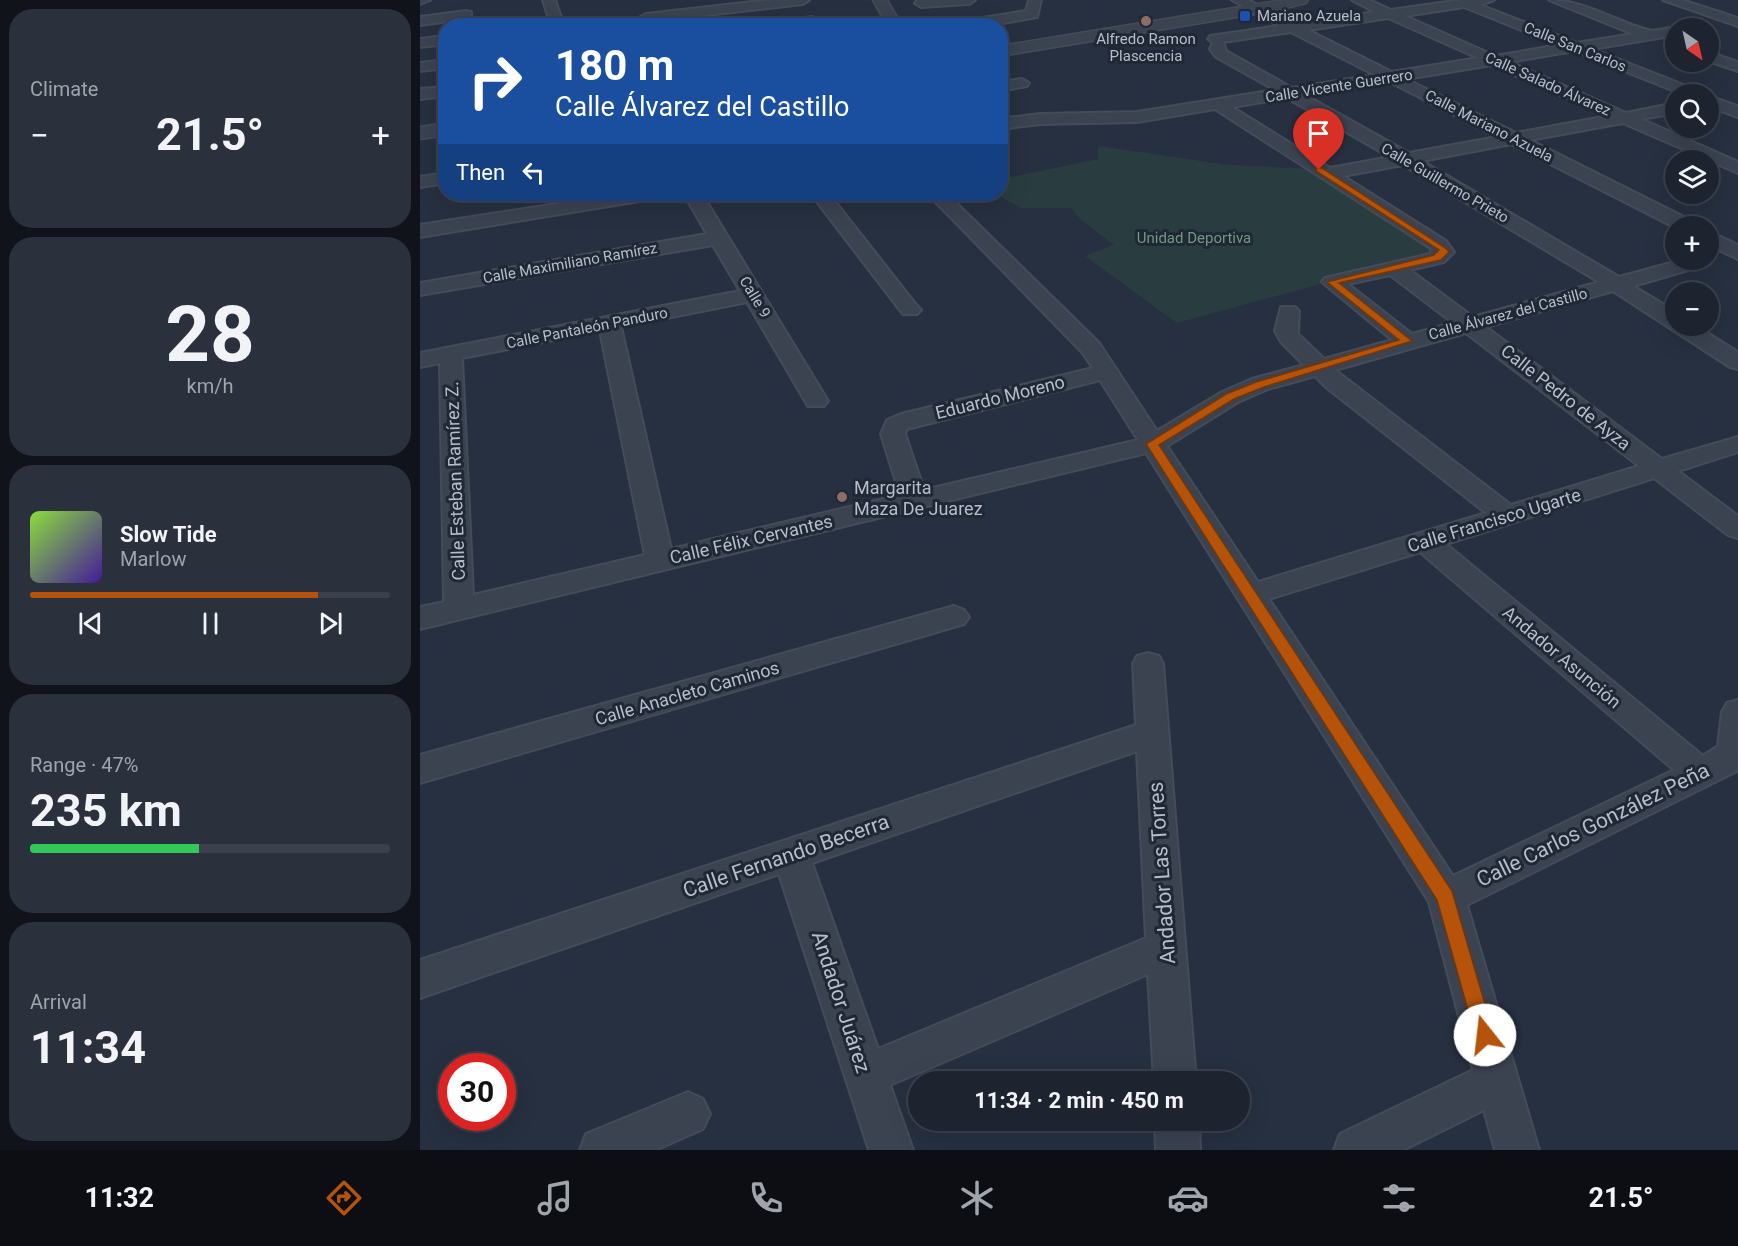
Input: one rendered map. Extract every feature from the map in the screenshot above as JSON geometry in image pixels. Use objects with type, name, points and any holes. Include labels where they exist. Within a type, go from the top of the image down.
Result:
[{"type":"street","points":[[464,0],[467,18]]},
{"type":"street","points":[[549,0],[555,18]]},
{"type":"street","points":[[645,18],[803,0],[811,18]]},
{"type":"street","points":[[880,0],[890,18]]},
{"type":"street","points":[[895,0],[905,18]]},
{"type":"street","points":[[921,3],[970,0],[983,18]]},
{"type":"street","points":[[1008,18],[1032,14],[1035,0]]},
{"type":"street","name":"Calle Mariano Azuela","points":[[1238,0],[1667,216]]},
{"type":"street","points":[[1008,50],[1258,10],[1301,0]]},
{"type":"street","name":"Calle Salado Álvarez","points":[[1358,0],[1738,168]]},
{"type":"street","points":[[1293,27],[1460,2],[1488,0]]},
{"type":"street","points":[[1555,0],[1665,40]]},
{"type":"street","points":[[1669,0],[1737,21]]},
{"type":"street","name":"Calle San Carlos","points":[[1460,2],[1668,84]]},
{"type":"street","points":[[420,21],[438,21]]},
{"type":"street","points":[[1719,24],[1737,21]]},
{"type":"street","name":"Calle Guillermo Prieto","points":[[1293,27],[1217,42],[1216,49],[1665,315]]},
{"type":"street","name":"Calle Vicente Guerrero","points":[[1008,123],[1040,118],[1124,119],[1665,33]]},
{"type":"street","points":[[420,43],[438,41]]},
{"type":"street","points":[[1719,60],[1738,67]]},
{"type":"street","points":[[420,67],[438,65]]},
{"type":"street","points":[[1008,86],[1022,83]]},
{"type":"street","points":[[420,94],[438,92]]},
{"type":"street","points":[[1719,99],[1738,94]]},
{"type":"street","points":[[1217,104],[1439,245],[1444,252],[1437,258],[1332,282],[1407,341]]},
{"type":"street","points":[[1719,105],[1738,112]]},
{"type":"street","points":[[1326,174],[1665,110]]},
{"type":"street","points":[[420,133],[438,130]]},
{"type":"street","points":[[420,182],[438,179]]},
{"type":"street","points":[[420,231],[608,201]]},
{"type":"street","name":"Calle 9","points":[[697,201],[816,401]]},
{"type":"street","points":[[825,201],[910,310]]},
{"type":"street","points":[[944,201],[1090,348],[1446,897],[1517,1150]]},
{"type":"street","name":"Calle Maximiliano Ramírez","points":[[420,289],[719,238]]},
{"type":"street","points":[[1719,242],[1737,251]]},
{"type":"street","points":[[1719,255],[1737,251]]},
{"type":"street","name":"Calle Pedro de Ayza","points":[[1393,267],[1472,324],[1738,529]]},
{"type":"street","name":"Calle Álvarez del Castillo","points":[[1152,444],[1230,397],[1317,366],[1666,270]]},
{"type":"street","name":"Calle Pantaleón Panduro","points":[[420,360],[753,295]]},
{"type":"street","points":[[1288,311],[1286,331],[1335,383],[1508,516]]},
{"type":"street","points":[[609,323],[660,560]]},
{"type":"street","points":[[1698,336],[1738,362]]},
{"type":"street","name":"Calle Esteban Ramírez Z.","points":[[451,354],[459,608]]},
{"type":"street","name":"Eduardo Moreno","points":[[915,501],[892,431],[896,425],[910,419],[1106,372]]},
{"type":"street","name":"Calle Félix Cervantes","points":[[420,618],[1152,444]]},
{"type":"street","name":"Calle Francisco Ugarte","points":[[1250,595],[1738,444]]},
{"type":"street","name":"Andador Asunción","points":[[1425,541],[1699,772]]},
{"type":"street","name":"Calle Anacleto Caminos","points":[[420,769],[954,617]]},
{"type":"street","name":"Andador Las Torres","points":[[1148,664],[1174,1071]]},
{"type":"street","name":"Calle Carlos González Peña","points":[[1446,897],[1725,761],[1735,753],[1738,712]]},
{"type":"street","name":"Calle Fernando Becerra","points":[[420,979],[1152,733]]},
{"type":"street","name":"Andador Juárez","points":[[791,854],[891,1150]]},
{"type":"street","points":[[865,1075],[1168,947]]},
{"type":"street","points":[[1356,1150],[1497,1081]]},
{"type":"street","points":[[602,1150],[688,1114]]},
{"type":"street","points":[[1177,1131],[1178,1150]]},
{"type":"green space","name":"Unidad Deportiva","points":[[1098,146],[1229,165],[1310,169],[1441,251],[1177,323],[1085,256],[1114,245],[1081,220],[1071,208],[1021,208],[1008,201],[1008,178],[1098,159]]},
{"type":"place","name":"Mariano Azuela","points":[[1245,16]]},
{"type":"place","name":"Alfredo Ramon Plascencia","points":[[1146,21]]},
{"type":"place","name":"Margarita Maza De Juarez","points":[[842,497]]},
{"type":"route","points":[[1319,170],[1443,249],[1442,255],[1437,258],[1332,282],[1407,341],[1260,384],[1230,397],[1152,444],[1446,897],[1485,1035]]}]
